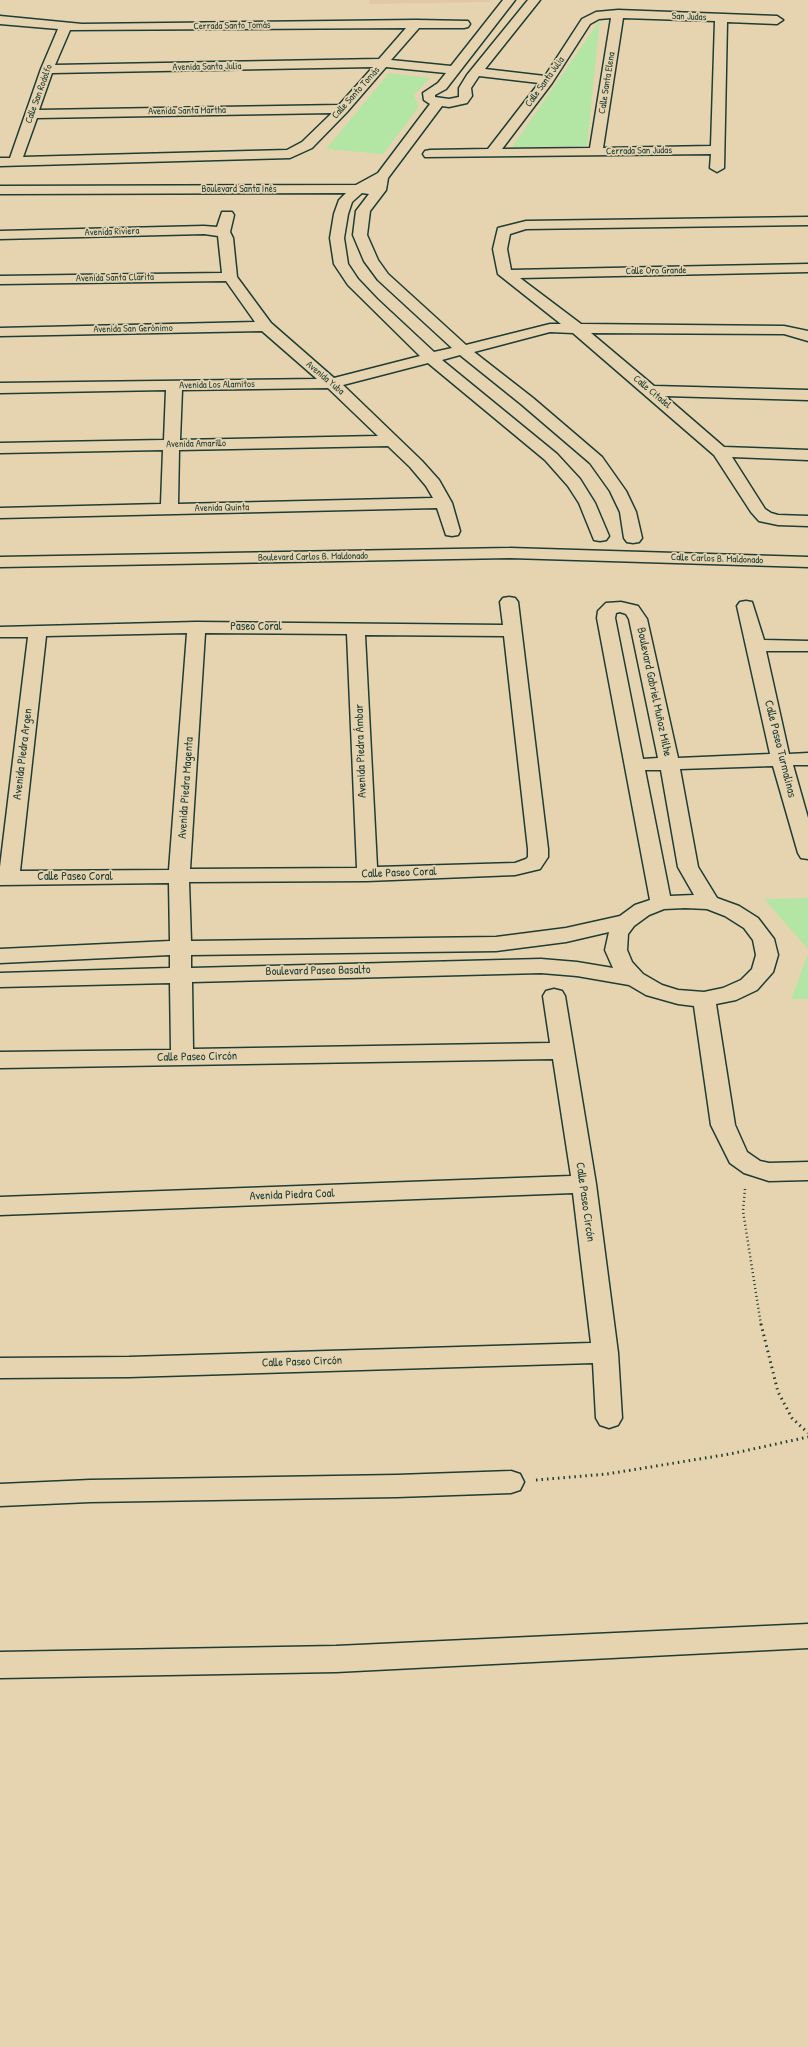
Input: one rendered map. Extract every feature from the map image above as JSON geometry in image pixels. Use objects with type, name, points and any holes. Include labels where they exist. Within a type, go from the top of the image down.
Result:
[{"type":"street","points":[[509,0],[442,86],[428,93],[430,100],[449,103],[464,100],[466,96],[465,88],[474,75],[534,0]]},
{"type":"street","name":"San Judas","points":[[601,15],[618,14],[777,20]]},
{"type":"street","name":"Calle Santa Elena","points":[[596,152],[618,14]]},
{"type":"street","name":"Calle Santa Julia","points":[[492,153],[545,83],[586,22],[601,15]]},
{"type":"street","points":[[717,168],[716,150],[721,18]]},
{"type":"street","name":"Cerrada Santo Tomás","points":[[0,20],[65,28],[464,24]]},
{"type":"street","name":"Calle Santo Tomás","points":[[15,162],[290,154],[306,145],[343,109],[376,65],[416,24]]},
{"type":"street","name":"Calle San Rodolfo","points":[[15,162],[47,69],[65,28]]},
{"type":"street","name":"Avenida Santa Julia","points":[[47,69],[376,65],[452,73]]},
{"type":"street","points":[[474,75],[545,83]]},
{"type":"street","name":"Boulevard Santa Inés","points":[[0,190],[359,189],[383,176],[438,102]]},
{"type":"street","name":"Avenida Santa Martha","points":[[31,114],[343,109]]},
{"type":"street","name":"Cerrada San Judas","points":[[430,154],[716,150]]},
{"type":"street","points":[[0,162],[15,162]]},
{"type":"street","points":[[383,176],[375,195],[363,211],[360,235],[371,261],[383,277],[402,296],[476,361],[527,401],[596,460],[618,491],[628,512],[633,538]]},
{"type":"street","points":[[375,195],[359,189],[346,200],[341,214],[337,238],[341,264],[352,282],[443,369],[551,457],[574,483],[587,503],[600,536]]},
{"type":"street","name":"Boulevard Santa Inés","points":[[0,202],[346,200],[375,195]]},
{"type":"street","name":"Avenida Yuba","points":[[227,215],[223,232],[226,238],[230,276],[266,326],[344,394],[416,464],[433,484],[444,503],[452,531]]},
{"type":"street","points":[[505,274],[500,249],[503,231],[526,226],[808,221]]},
{"type":"street","name":"Avenida Riviera","points":[[0,235],[204,230],[223,232]]},
{"type":"street","name":"Calle Oro Grande","points":[[505,274],[808,268]]},
{"type":"street","name":"Calle Citadel","points":[[505,274],[578,329],[720,452],[759,512],[765,517],[778,520],[808,521]]},
{"type":"street","name":"Avenida Santa Clarita","points":[[0,280],[230,276]]},
{"type":"street","points":[[784,330],[808,321]]},
{"type":"street","name":"Avenida San Gerónimo","points":[[0,332],[266,326]]},
{"type":"street","name":"Avenida Los Alamitos","points":[[0,388],[331,383],[550,328],[784,330]]},
{"type":"street","points":[[344,394],[560,341],[578,329]]},
{"type":"street","points":[[784,330],[808,336]]},
{"type":"street","points":[[169,509],[174,385]]},
{"type":"street","points":[[651,391],[808,395]]},
{"type":"street","name":"Avenida Amarillo","points":[[0,448],[391,441]]},
{"type":"street","points":[[720,452],[808,455]]},
{"type":"street","name":"Avenida Quinta","points":[[0,513],[444,503]]},
{"type":"street","name":"Boulevard Carlos B. Maldonado","points":[[0,562],[510,553],[626,555]]},
{"type":"street","name":"Calle Carlos B. Maldonado","points":[[626,555],[808,562]]},
{"type":"street","name":"Calle Paseo Coral","points":[[5,877],[367,874],[525,868],[536,860],[538,849],[509,602]]},
{"type":"street","name":"Calle Paseo Turmalinas","points":[[746,606],[781,759],[808,852]]},
{"type":"street","name":"Boulevard Gabriel Muñoz Milhe","points":[[662,903],[606,618],[607,611],[612,607],[622,607],[632,610],[638,619],[669,763],[688,867],[709,904]]},
{"type":"street","name":"Paseo Coral","points":[[0,632],[196,627],[513,631]]},
{"type":"street","name":"Avenida Piedra Magenta","points":[[182,1057],[179,876],[196,627]]},
{"type":"street","name":"Avenida Piedra Ámbar","points":[[356,628],[367,874]]},
{"type":"street","name":"Avenida Piedra Argen","points":[[5,877],[38,630]]},
{"type":"street","points":[[756,645],[808,646]]},
{"type":"street","points":[[634,764],[808,759]]},
{"type":"street","points":[[685,901],[709,904],[732,911],[751,923],[763,939],[767,955],[762,972],[748,985],[728,995],[704,999],[678,997],[660,992],[635,979],[622,965],[616,950],[618,934],[627,921],[642,910],[662,903],[685,901]]},
{"type":"street","name":"Boulevard Paseo Basalto","points":[[0,956],[179,948],[496,944],[566,935],[627,921]]},
{"type":"street","name":"Boulevard Paseo Basalto","points":[[0,980],[181,974],[541,966],[577,969],[635,979]]},
{"type":"street","name":"Calle Paseo Circón","points":[[554,996],[584,1184],[605,1354],[609,1418]]},
{"type":"street","points":[[704,999],[723,1125],[738,1157],[752,1167],[783,1173],[808,1171]]},
{"type":"street","name":"Calle Paseo Circón","points":[[0,1060],[562,1051]]},
{"type":"street","name":"Avenida Piedra Coal","points":[[0,1206],[584,1184]]},
{"type":"street","name":"Calle Paseo Circón","points":[[0,1368],[129,1367],[605,1354]]},
{"type":"street","points":[[0,1494],[397,1486],[511,1482]]},
{"type":"street","points":[[0,1664],[336,1659],[808,1636]]},
{"type":"path","points":[[752,1167],[745,1188],[743,1211],[761,1326],[778,1392],[792,1418],[808,1433]]},
{"type":"path","points":[[511,1482],[607,1474],[730,1454],[808,1437]]},
{"type":"shaded area","points":[[370,0],[491,0],[489,2],[369,4]]},
{"type":"green space","points":[[600,20],[587,146],[512,147]]},
{"type":"green space","points":[[389,73],[430,78],[414,95],[419,107],[383,154],[326,149]]},
{"type":"green space","points":[[808,898],[808,949],[764,899]]},
{"type":"green space","points":[[808,954],[808,999],[791,999]]}]
